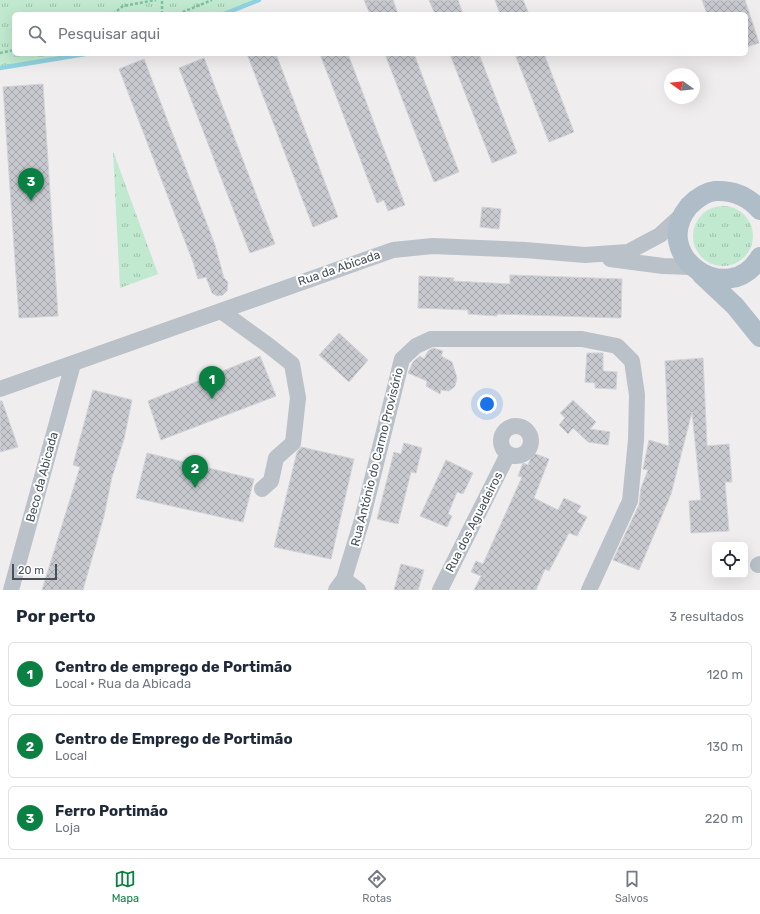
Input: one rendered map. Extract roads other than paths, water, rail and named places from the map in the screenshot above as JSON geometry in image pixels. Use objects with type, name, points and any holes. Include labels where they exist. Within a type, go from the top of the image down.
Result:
[{"type":"main road","points":[[758,206],[746,197],[727,190],[710,192],[695,200],[683,214],[679,228],[679,242],[683,256],[735,306],[760,337]]},
{"type":"main road","points":[[697,271],[720,279],[739,276],[755,265],[760,257]]},
{"type":"street","name":"Rua da Abicada","points":[[0,389],[392,250],[433,246],[525,250],[585,256],[628,252],[660,234],[683,214]]},
{"type":"street","points":[[585,256],[697,271]]},
{"type":"street","points":[[220,311],[268,344],[292,364],[298,398],[293,443],[276,458],[271,481],[262,489]]},
{"type":"street","name":"Rua António do Carmo Provisório","points":[[340,585],[362,520],[402,359],[416,346],[431,339],[582,339],[617,346],[632,361],[637,395],[636,440],[630,501],[589,590]]},
{"type":"street","name":"Beco da Abicada","points":[[11,590],[73,364]]},
{"type":"street","name":"Rua dos Aguadeiros","points":[[440,590],[508,454]]},
{"type":"street","points":[[340,585],[358,590]]},
{"type":"waterway","points":[[229,12],[259,0]]},
{"type":"waterway","points":[[0,68],[73,56]]},
{"type":"place","name":"Ferro Portimão","points":[[31,201]]},
{"type":"place","name":"Centro de emprego de Portimão","points":[[212,399]]},
{"type":"place","name":"Centro de Emprego de Portimão","points":[[195,488]]}]
